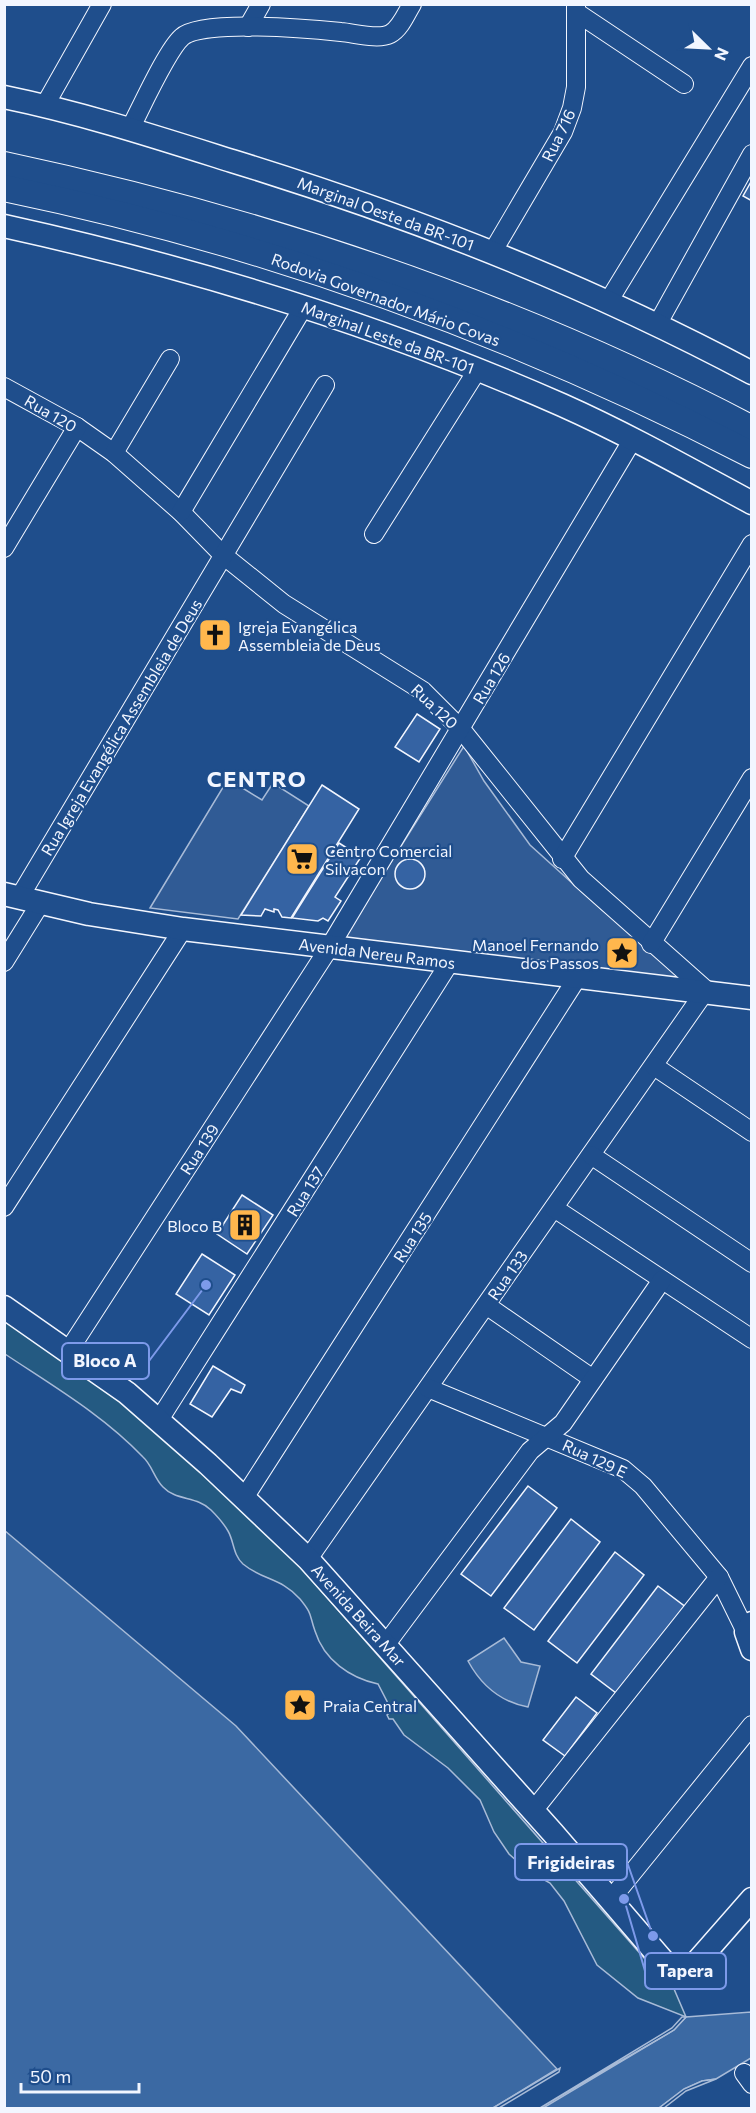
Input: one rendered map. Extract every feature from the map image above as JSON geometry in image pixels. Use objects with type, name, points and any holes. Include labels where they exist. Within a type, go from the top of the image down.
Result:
[{"type":"highway","name":"Rodovia Governador Mário Covas","points":[[4,165],[196,211],[382,271],[582,348],[752,429]]},
{"type":"highway","name":"Rodovia Governador Mário Covas","points":[[4,188],[153,223],[358,285],[491,335],[571,369],[752,455]]},
{"type":"main road","name":"Marginal Oeste da BR-101","points":[[4,97],[45,105],[130,129],[340,195],[493,251],[749,366]]},
{"type":"main road","name":"Marginal Leste da BR-101","points":[[4,226],[167,267],[304,306],[478,369],[633,439],[752,503]]},
{"type":"main road","name":"Avenida Nereu Ramos","points":[[21,899],[183,929],[329,948],[706,990],[752,998]]},
{"type":"main road","name":"Avenida Beira Mar","points":[[4,1307],[69,1350],[159,1420],[308,1559],[386,1644],[670,1969],[684,1970],[695,1964],[752,1899]]},
{"type":"street","points":[[45,105],[102,4]]},
{"type":"street","points":[[248,27],[261,4]]},
{"type":"street","points":[[130,129],[182,36],[197,29],[248,27],[381,36],[395,31],[412,4]]},
{"type":"street","points":[[576,8],[684,84]]},
{"type":"street","name":"Rua 716","points":[[493,251],[563,132],[570,114],[576,87],[576,8]]},
{"type":"street","points":[[608,302],[752,66]]},
{"type":"street","points":[[657,325],[752,154]]},
{"type":"street","points":[[181,512],[304,306]]},
{"type":"street","points":[[114,453],[170,359]]},
{"type":"street","points":[[374,534],[478,369]]},
{"type":"street","name":"Rua Igreja Evangélica Assembleia de Deus","points":[[4,962],[21,899],[325,385]]},
{"type":"street","name":"Rua 120","points":[[4,387],[77,427],[114,453],[181,512],[223,555],[284,604],[423,691],[461,729],[562,859],[597,896],[706,990]]},
{"type":"street","points":[[4,548],[77,427]]},
{"type":"street","name":"Rua 126","points":[[329,948],[633,439]]},
{"type":"street","points":[[562,859],[752,544]]},
{"type":"street","points":[[651,944],[752,778]]},
{"type":"street","points":[[4,1208],[183,929]]},
{"type":"street","name":"Rua 139","points":[[69,1350],[329,948]]},
{"type":"street","name":"Rua 137","points":[[159,1420],[450,962]]},
{"type":"street","name":"Rua 135","points":[[244,1498],[579,975]]},
{"type":"street","name":"Rua 133","points":[[308,1559],[706,990]]},
{"type":"street","points":[[654,1066],[752,1132]]},
{"type":"street","points":[[591,1155],[752,1263]]},
{"type":"street","points":[[554,1208],[752,1340]]},
{"type":"street","points":[[386,1644],[530,1451],[563,1423],[662,1280]]},
{"type":"street","points":[[486,1305],[593,1379]]},
{"type":"street","name":"Rua 129 E","points":[[428,1388],[614,1464],[634,1477],[719,1577],[750,1635]]},
{"type":"street","points":[[533,1811],[719,1577]]},
{"type":"street","points":[[611,1899],[752,1725]]},
{"type":"shaded area","points":[[464,746],[484,781],[530,845],[602,910],[686,979],[342,940]]},
{"type":"shaded area","points":[[228,779],[262,800],[273,783],[309,806],[238,919],[150,908]]},
{"type":"shaded area","points":[[4,1317],[114,1393],[243,1510],[303,1570],[644,1958],[671,1982],[686,2017],[638,1998],[597,1965],[564,1901],[550,1883],[528,1871],[509,1854],[494,1832],[480,1800],[448,1768],[404,1735],[393,1719],[389,1719],[387,1715],[392,1711],[378,1684],[348,1672],[332,1659],[319,1641],[309,1612],[300,1599],[286,1587],[243,1564],[237,1556],[228,1531],[211,1510],[199,1502],[168,1491],[160,1483],[146,1460],[128,1442],[77,1402],[5,1354]]},
{"type":"shaded area","points":[[4,1530],[236,1726],[557,2069],[493,2108],[5,2108]]},
{"type":"shaded area","points":[[504,1638],[521,1662],[540,1666],[528,1707],[509,1701],[493,1691],[479,1678],[468,1661]]},
{"type":"shaded area","points":[[751,2012],[751,2058],[716,2079],[702,2081],[685,2089],[659,2108],[543,2108],[674,2030],[686,2017]]},
{"type":"pier","points":[[682,2017],[686,2017],[674,2030],[540,2108],[672,2028]]},
{"type":"pier","points":[[560,2068],[559,2072],[499,2108],[493,2108]]},
{"type":"pier","points":[[716,2079],[686,2091],[664,2108],[659,2108],[684,2089],[702,2081]]},
{"type":"building","points":[[752,180],[752,201],[743,196]]},
{"type":"building","points":[[417,714],[440,729],[419,762],[395,747]]},
{"type":"building","name":"Centro Comercial Silvacon","points":[[322,785],[359,809],[291,918],[282,917],[278,910],[274,909],[274,912],[265,909],[261,916],[241,915]]},
{"type":"building","points":[[339,843],[361,857],[335,897],[341,901],[328,921],[323,918],[318,921],[292,918]]},
{"type":"building","points":[[410,859],[421,863],[425,874],[421,885],[410,889],[399,885],[395,874],[399,863]]},
{"type":"building","name":"Bloco B","points":[[242,1195],[273,1215],[247,1254],[217,1234]]},
{"type":"building","points":[[202,1254],[235,1275],[209,1315],[176,1294]]},
{"type":"building","points":[[213,1366],[245,1385],[241,1393],[231,1389],[212,1417],[190,1404]]},
{"type":"building","points":[[528,1486],[557,1508],[491,1596],[461,1574]]},
{"type":"building","points":[[571,1519],[600,1542],[534,1630],[504,1608]]},
{"type":"building","points":[[615,1552],[644,1575],[577,1663],[548,1641]]},
{"type":"building","points":[[658,1586],[687,1608],[620,1696],[591,1674]]},
{"type":"building","points":[[576,1697],[597,1713],[565,1756],[543,1740]]},
{"type":"place","name":"Igreja Evangélica Assembleia de Deus","points":[[215,635]]},
{"type":"place","name":"Centro Comercial Silvacon","points":[[302,859]]},
{"type":"place","name":"Manoel Fernando dos Passos","points":[[622,953]]},
{"type":"place","name":"Bloco B","points":[[245,1225]]},
{"type":"place","name":"Bloco A","points":[[206,1285]]},
{"type":"place","name":"Praia Central","points":[[300,1705]]},
{"type":"place","name":"Tapera","points":[[624,1899]]},
{"type":"place","name":"Frigideiras","points":[[653,1936]]},
{"type":"district","name":"CENTRO","points":[[257,778]]}]
